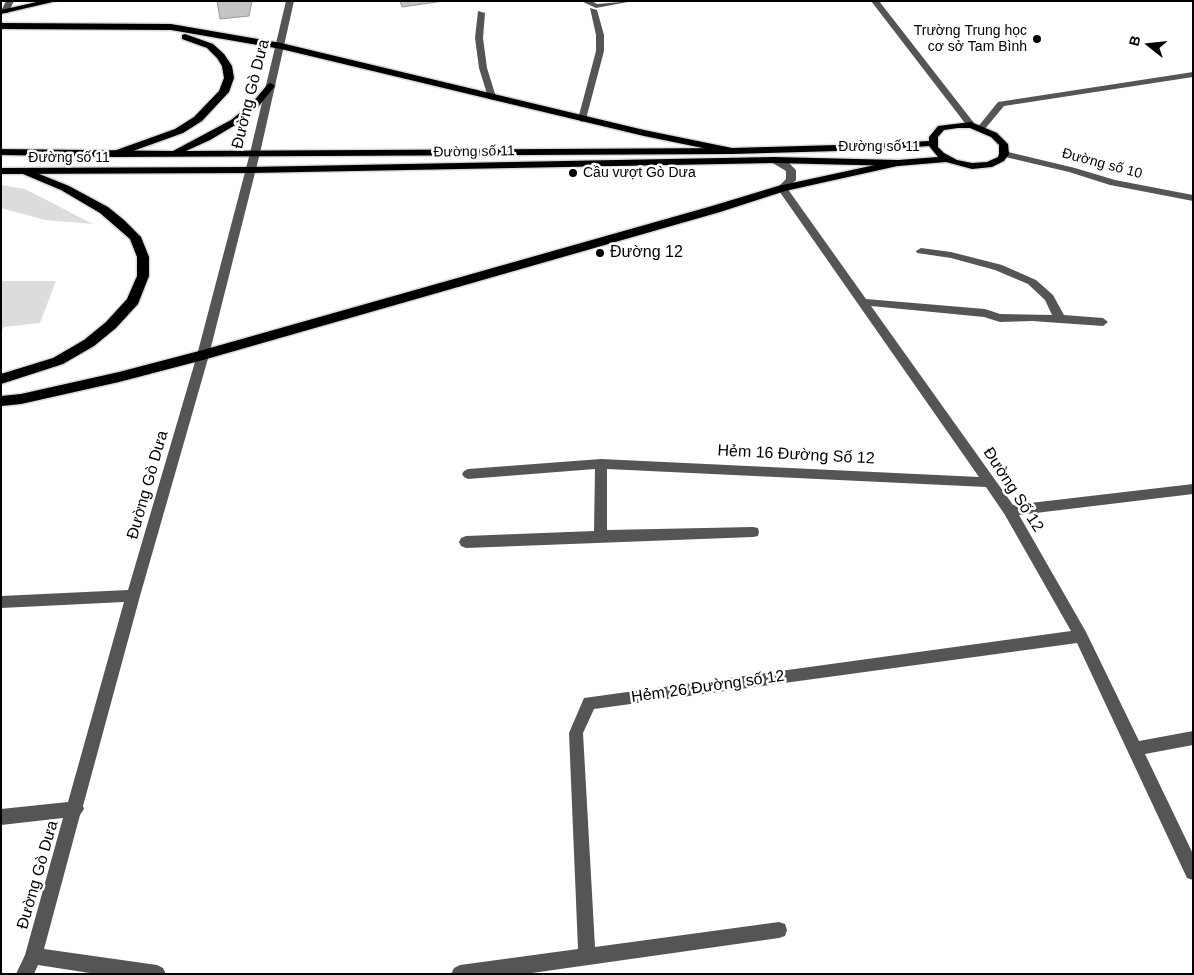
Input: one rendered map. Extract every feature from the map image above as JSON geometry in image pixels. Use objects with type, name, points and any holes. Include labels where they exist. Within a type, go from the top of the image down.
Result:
[{"type":"highway","points":[[1,26],[171,26],[281,46],[582,119],[732,151]]},
{"type":"highway","points":[[1,35],[178,36],[195,39],[210,46],[221,56],[227,66],[229,78],[224,92],[213,106],[198,119],[179,131],[115,154]]},
{"type":"highway","points":[[1,401],[21,399],[119,377],[203,355],[716,209],[782,188],[898,163]]},
{"type":"highway","points":[[1,379],[58,361],[88,344],[111,325],[133,301],[143,276],[143,257],[135,237],[120,223],[104,210],[65,188],[27,172]]},
{"type":"main road","points":[[3,11],[53,1]]},
{"type":"main road","points":[[172,153],[207,138],[234,122],[256,105],[271,86]]},
{"type":"main road","points":[[971,125],[980,128],[999,139],[1003,144],[1004,154],[996,162],[981,166],[963,165],[946,159],[937,151],[932,143],[932,137],[941,128],[971,125]]},
{"type":"main road","name":"Đường số 11","points":[[1,152],[115,154],[732,151],[873,147],[932,143]]},
{"type":"main road","name":"Đường số 11","points":[[1,171],[250,170],[774,160],[898,163],[946,159]]},
{"type":"street","points":[[3,11],[10,1]]},
{"type":"street","name":"Đường Gò Dưa","points":[[25,974],[33,956],[76,809],[133,596],[203,355],[255,152],[290,1]]},
{"type":"street","points":[[582,119],[600,51],[601,38],[595,8],[585,1]]},
{"type":"street","points":[[595,8],[630,1]]},
{"type":"street","points":[[875,1],[971,125]]},
{"type":"street","points":[[481,13],[479,38],[483,68],[492,98]]},
{"type":"street","points":[[980,128],[1001,104],[1193,74]]},
{"type":"street","name":"Đường số 10","points":[[1004,154],[1072,170],[1113,183],[1193,198]]},
{"type":"street","points":[[774,160],[786,164],[791,170],[791,180],[782,188]]},
{"type":"street","name":"Đường Số 12","points":[[782,188],[1010,511],[1080,636],[1193,872]]},
{"type":"street","points":[[921,251],[952,255],[998,267],[1032,282],[1049,298],[1060,319]]},
{"type":"street","points":[[862,302],[985,313],[1000,318],[1103,322]]},
{"type":"street","points":[[600,536],[601,464]]},
{"type":"street","name":"Hẻm 16 Đường Số 12","points":[[468,474],[601,464],[989,482]]},
{"type":"street","points":[[1010,511],[1193,489]]},
{"type":"street","points":[[466,542],[753,532]]},
{"type":"street","points":[[1,602],[133,596]]},
{"type":"street","name":"Hẻm 26 Đường số 12","points":[[587,956],[576,733],[589,703],[1080,636]]},
{"type":"street","points":[[1135,749],[1193,738]]},
{"type":"street","points":[[1,817],[76,809]]},
{"type":"street","points":[[460,974],[779,930]]},
{"type":"street","points":[[33,956],[157,974]]},
{"type":"shaded area","points":[[1,185],[25,189],[93,224],[45,220],[1,208]]},
{"type":"shaded area","points":[[1,281],[56,281],[40,323],[4,327],[1,332]]},
{"type":"building","points":[[217,1],[252,1],[249,16],[220,19]]},
{"type":"building","points":[[400,1],[444,1],[402,7]]},
{"type":"place","name":"Trường Trung học cơ sở Tam Bình","points":[[1037,39]]},
{"type":"place","name":"Cầu vượt Gò Dưa","points":[[573,173]]},
{"type":"place","name":"Đường 12","points":[[600,253]]}]
